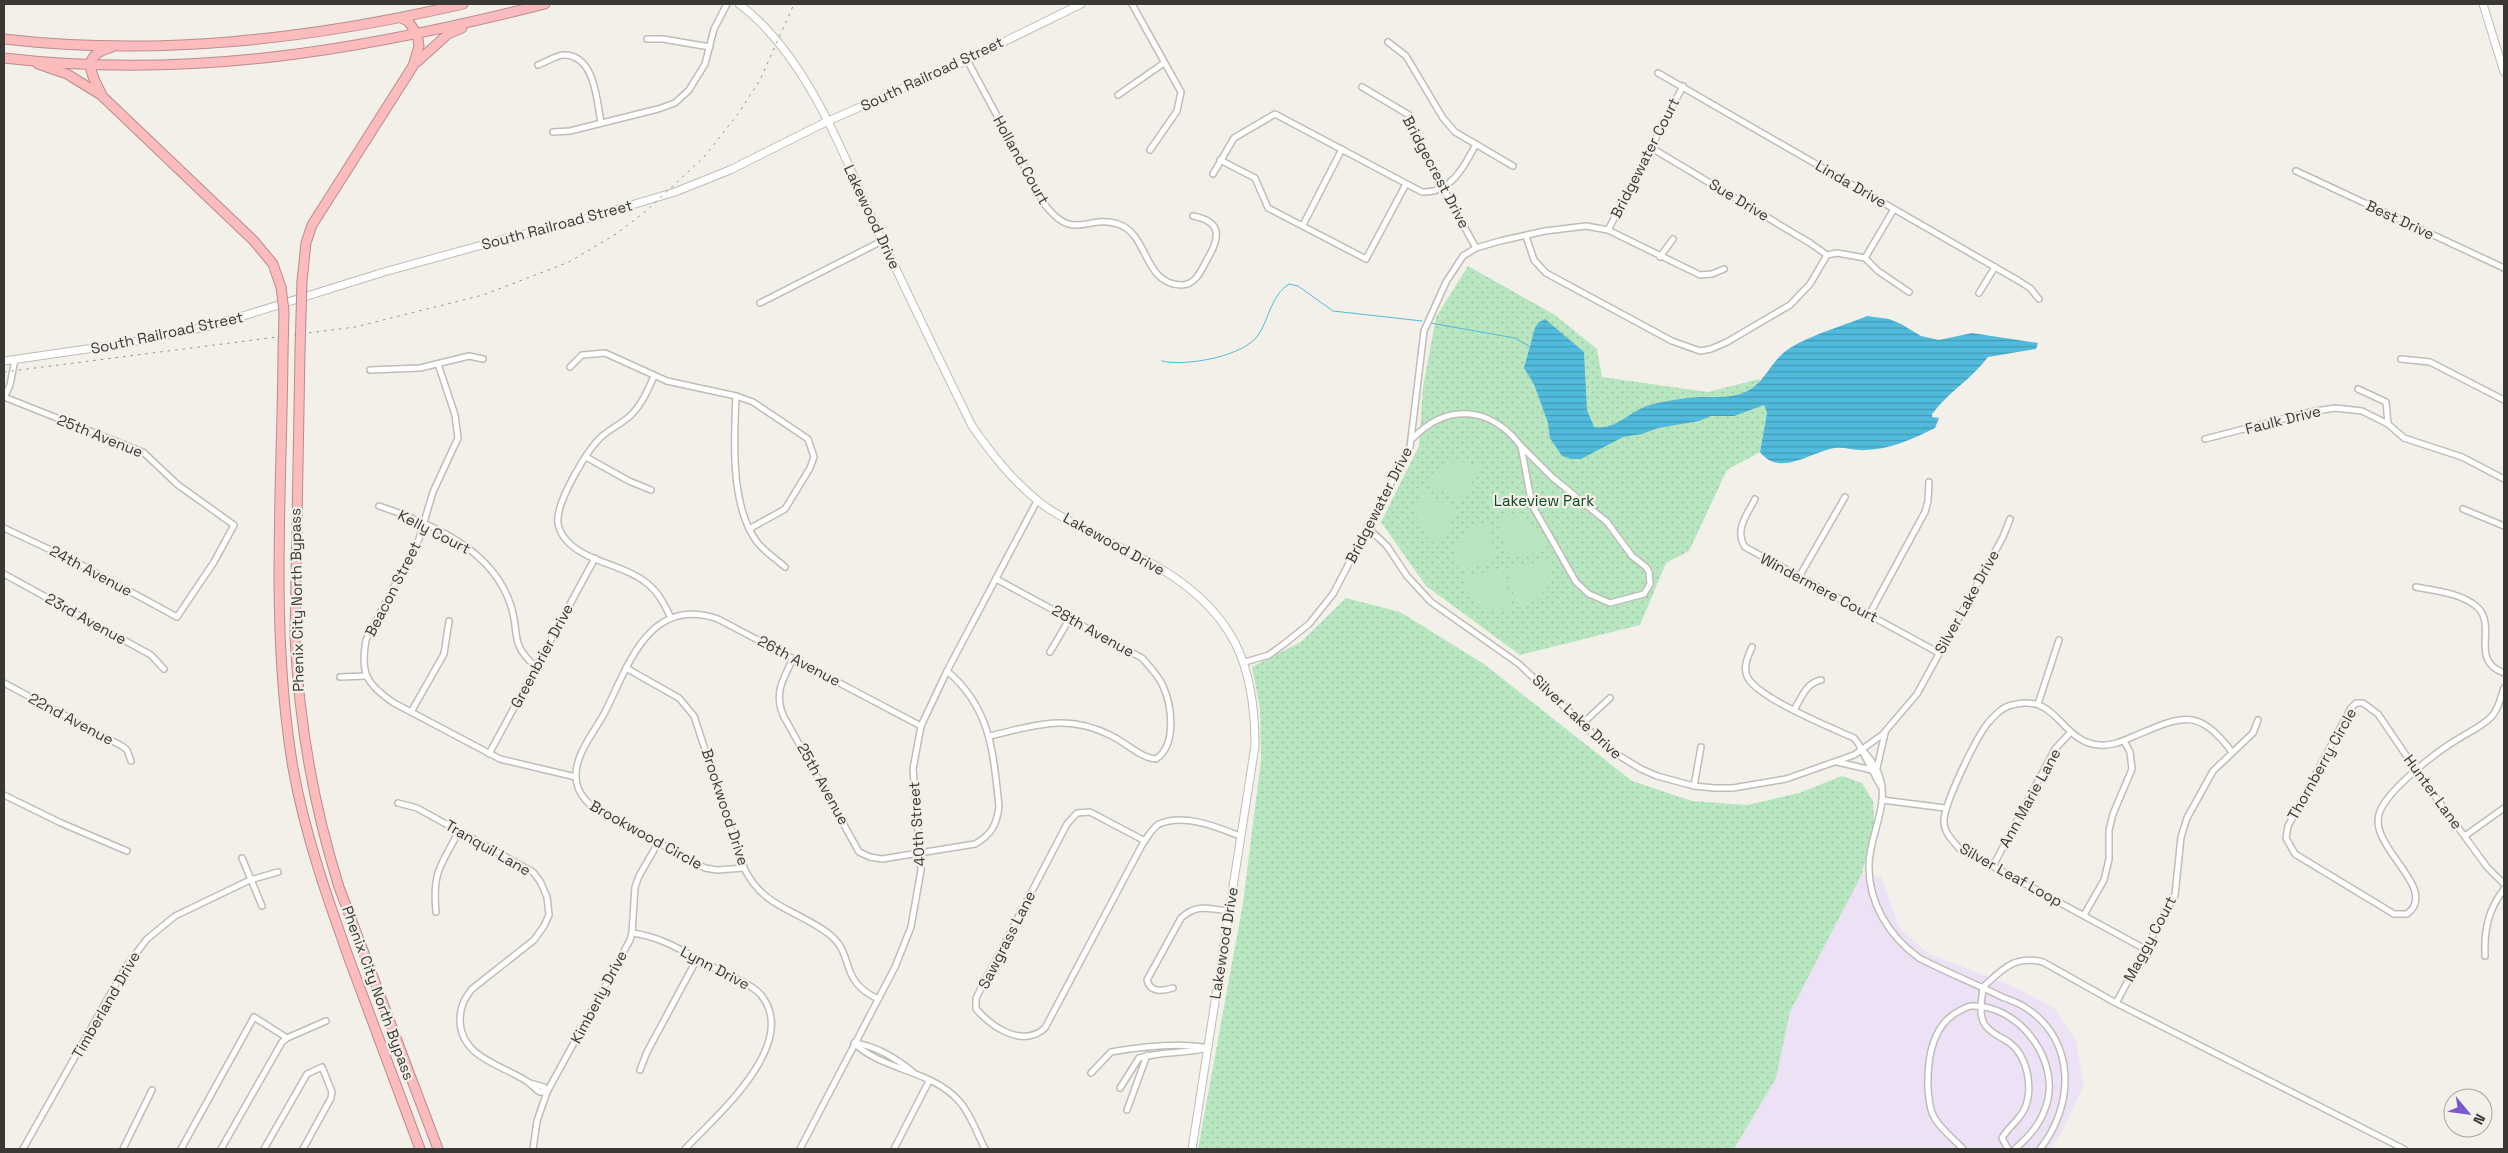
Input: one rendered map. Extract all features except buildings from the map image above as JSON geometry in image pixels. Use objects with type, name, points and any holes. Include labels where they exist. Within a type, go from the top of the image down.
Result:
[{"type":"highway","points":[[4,39],[115,46],[197,46],[257,41],[346,29],[463,4]]},
{"type":"highway","points":[[4,58],[90,64],[158,65],[254,60],[338,50],[477,21],[545,4]]},
{"type":"highway","points":[[401,18],[408,21],[417,34],[419,46],[413,66]]},
{"type":"highway","points":[[413,66],[427,51],[448,34],[477,21]]},
{"type":"highway","points":[[102,95],[90,73],[90,64],[93,57],[99,51],[115,46]]},
{"type":"highway","points":[[26,59],[67,74],[102,95]]},
{"type":"highway","name":"Phenix City North Bypass","points":[[413,66],[321,209],[306,243],[302,267],[295,637],[296,679],[307,764],[327,846],[339,887],[438,1149]]},
{"type":"highway","name":"Phenix City North Bypass","points":[[102,95],[254,241],[273,264],[281,287],[284,310],[279,621],[282,681],[293,769],[306,827],[323,884],[420,1149]]},
{"type":"street","points":[[553,132],[570,131],[675,103],[689,90],[699,75],[710,47],[714,29],[727,4]]},
{"type":"street","name":"Lakewood Drive","points":[[739,4],[766,28],[786,51],[826,122],[972,426],[997,461],[1037,501],[1163,570],[1198,595],[1226,627],[1245,662],[1254,713],[1255,746],[1192,1149]]},
{"type":"street","name":"South Railroad Street","points":[[4,360],[122,344],[211,326],[402,267],[616,210],[703,182],[826,122],[966,60],[1081,4]]},
{"type":"street","points":[[1132,4],[1182,92],[1181,99],[1168,127],[1150,150]]},
{"type":"street","points":[[2483,4],[2504,72]]},
{"type":"street","points":[[647,39],[663,39],[710,47]]},
{"type":"street","points":[[1388,42],[1406,56],[1443,118],[1455,132],[1513,166]]},
{"type":"street","points":[[538,65],[562,55],[573,56],[583,62],[590,72],[601,123]]},
{"type":"street","name":"Holland Court","points":[[966,60],[1045,205],[1062,222],[1073,226],[1109,223],[1121,226],[1134,238],[1156,274],[1170,282],[1187,284],[1197,277],[1217,241],[1216,229],[1212,224],[1202,218],[1193,216]]},
{"type":"street","points":[[1118,95],[1164,63]]},
{"type":"street","name":"Linda Drive","points":[[1658,73],[1995,267],[2030,288],[2039,300]]},
{"type":"street","name":"Bridgewater Court","points":[[1608,230],[1683,86]]},
{"type":"street","name":"Bridgecrest Drive","points":[[1362,87],[1409,115],[1415,137],[1476,248]]},
{"type":"street","points":[[1213,174],[1238,134],[1275,114],[1406,184],[1429,192],[1443,187],[1453,180],[1464,167],[1476,144]]},
{"type":"street","name":"Sue Drive","points":[[1650,147],[1827,255]]},
{"type":"street","points":[[1303,225],[1342,149]]},
{"type":"street","points":[[1220,160],[1255,178],[1268,208],[1366,259],[1406,184]]},
{"type":"street","name":"Best Drive","points":[[2296,171],[2504,268]]},
{"type":"street","points":[[1865,258],[1894,209]]},
{"type":"street","name":"Bridgewater Drive","points":[[1245,662],[1269,655],[1298,633],[1324,609],[1333,594],[1408,452],[1412,438],[1424,332],[1446,282],[1463,256],[1476,248],[1526,236],[1586,226],[1608,230],[1700,275],[1712,274],[1724,268]]},
{"type":"street","points":[[1526,236],[1534,260],[1546,273],[1688,348],[1705,350],[1727,342],[1790,305],[1810,284],[1827,255],[1836,253],[1865,258],[1878,271],[1909,292]]},
{"type":"street","points":[[1660,257],[1673,239]]},
{"type":"street","points":[[760,303],[882,240]]},
{"type":"street","points":[[1979,293],[1995,267]]},
{"type":"street","points":[[570,367],[582,355],[605,353],[654,376],[753,402],[808,439],[814,451],[810,468],[785,509],[749,529]]},
{"type":"street","points":[[370,370],[402,370],[469,356],[482,359]]},
{"type":"street","points":[[2400,358],[2430,362],[2504,400]]},
{"type":"street","points":[[4,397],[15,359]]},
{"type":"street","name":"Beacon Street","points":[[366,676],[363,659],[366,640],[424,525],[433,492],[458,438],[455,415],[438,364]]},
{"type":"street","points":[[340,677],[366,676],[380,694],[489,754],[511,762],[576,777],[580,758],[626,668],[645,637],[654,628],[671,618],[662,600],[649,584],[627,570],[578,550],[564,537],[560,531],[558,519],[560,506],[586,456],[601,437],[630,416],[642,402],[654,376]]},
{"type":"street","points":[[2358,388],[2386,402],[2388,424]]},
{"type":"street","points":[[736,396],[735,455],[740,496],[749,529],[762,547],[785,567]]},
{"type":"street","name":"25th Avenue","points":[[4,397],[143,452],[153,459],[178,485],[234,524],[214,562],[177,617]]},
{"type":"street","name":"Faulk Drive","points":[[2206,439],[2310,412],[2335,408],[2362,411],[2388,424],[2404,438],[2452,453],[2504,479]]},
{"type":"street","points":[[1412,438],[1423,426],[1441,417],[1459,412],[1477,414],[1494,421],[1509,431],[1538,465],[1607,522],[1632,556],[1646,567],[1649,572],[1650,584],[1644,594],[1610,602],[1589,594],[1576,582],[1532,504],[1521,446]]},
{"type":"street","points":[[586,456],[629,481],[651,490]]},
{"type":"street","points":[[1869,614],[1925,512],[1929,495],[1929,482]]},
{"type":"street","points":[[1799,577],[1845,497]]},
{"type":"street","name":"Windermere Court","points":[[1755,499],[1740,529],[1742,542],[1755,554],[1940,653]]},
{"type":"street","name":"40th Street","points":[[800,1149],[894,967],[911,927],[919,886],[920,854],[913,769],[921,726],[947,671],[1037,501]]},
{"type":"street","name":"Kelly Court","points":[[379,506],[424,525],[470,549],[496,575],[512,607],[518,648],[536,666]]},
{"type":"street","points":[[2463,509],[2504,526]]},
{"type":"street","name":"Silver Lake Drive","points":[[1367,527],[1387,546],[1407,576],[1431,602],[1519,664],[1610,750],[1633,765],[1657,776],[1694,786],[1733,788],[1768,783],[1836,762],[1862,750],[1886,731],[1917,694],[2003,537],[2010,519]]},
{"type":"street","name":"24th Avenue","points":[[4,528],[74,561],[177,617]]},
{"type":"street","name":"Greenbrier Drive","points":[[489,754],[595,558]]},
{"type":"street","name":"23rd Avenue","points":[[4,574],[151,655],[164,669]]},
{"type":"street","name":"28th Avenue","points":[[990,736],[1056,721],[1074,722],[1109,734],[1144,756],[1156,759],[1165,750],[1170,721],[1163,687],[1155,671],[1142,658],[1127,648],[996,579]]},
{"type":"street","points":[[2416,587],[2460,598],[2476,606],[2485,621],[2487,657],[2494,668],[2504,673]]},
{"type":"street","name":"26th Avenue","points":[[671,618],[693,614],[706,615],[729,624],[793,660],[921,726]]},
{"type":"street","points":[[1050,652],[1070,618]]},
{"type":"street","points":[[411,712],[444,654],[449,621]]},
{"type":"street","points":[[2059,640],[2038,704],[2048,708],[2070,732],[2087,742],[2097,745],[2116,744],[2173,720],[2197,720],[2212,728],[2232,752]]},
{"type":"street","points":[[1752,646],[1746,663],[1746,674],[1757,690],[1794,710],[1854,738],[1875,770],[1882,787],[1882,800],[1869,865],[1871,889],[1878,910],[1905,948],[1937,968],[1983,987],[2026,1008],[2051,1034],[2061,1055],[2065,1079],[2064,1103],[2052,1134],[2040,1149]]},
{"type":"street","name":"25th Avenue","points":[[793,660],[778,693],[779,704],[859,852],[870,857],[882,858],[920,854],[976,844],[986,838],[998,818],[999,806],[990,736],[974,699],[967,688],[947,671]]},
{"type":"street","name":"Brookwood Drive","points":[[626,668],[679,698],[694,716],[744,868],[750,880],[762,894],[830,935],[844,953],[851,978],[862,990],[878,999]]},
{"type":"street","points":[[1794,710],[1808,686],[1813,681],[1821,680]]},
{"type":"street","name":"22nd Avenue","points":[[4,683],[122,746],[127,750],[131,762]]},
{"type":"street","points":[[2416,770],[2432,756],[2483,724],[2492,716],[2504,688]]},
{"type":"street","points":[[1582,724],[1610,698]]},
{"type":"street","name":"Silver Leaf Loop","points":[[2038,704],[2028,702],[2002,708],[1987,724],[1946,808],[1944,825],[1948,836],[1959,848],[2145,949]]},
{"type":"street","name":"Hunter Lane","points":[[2360,703],[2368,706],[2378,714],[2416,770],[2487,867],[2504,884]]},
{"type":"street","name":"Thornberry Circle","points":[[2360,703],[2351,708],[2288,826],[2286,838],[2290,850],[2394,914],[2407,914],[2415,904],[2416,892],[2380,836],[2378,819],[2384,803],[2416,770]]},
{"type":"street","name":"Maggy Court","points":[[2116,1003],[2175,895],[2181,837],[2187,818],[2213,771],[2253,733],[2258,720]]},
{"type":"street","name":"Silver Lake Drive","points":[[1875,770],[1886,731]]},
{"type":"street","name":"Ann Marie Lane","points":[[1993,866],[2055,749],[2070,732]]},
{"type":"street","points":[[2084,916],[2104,880],[2109,858],[2110,830],[2113,814],[2132,770],[2130,752],[2124,741]]},
{"type":"street","points":[[1694,786],[1700,747]]},
{"type":"street","points":[[1836,762],[1875,770]]},
{"type":"street","name":"Brookwood Circle","points":[[576,777],[585,801],[594,808],[658,843],[705,868],[717,870],[744,868]]},
{"type":"street","points":[[4,795],[43,815],[127,851]]},
{"type":"street","points":[[1882,800],[1946,808]]},
{"type":"street","name":"Tranquil Lane","points":[[398,803],[418,808],[533,872],[540,881],[547,897],[549,915],[544,926],[534,940],[472,989],[464,999],[460,1010],[463,1036],[478,1055],[530,1083],[540,1092],[547,1092]]},
{"type":"street","points":[[2465,836],[2504,808]]},
{"type":"street","name":"Sawgrass Lane","points":[[1145,840],[1090,812],[1076,813],[1067,824],[976,998],[976,1009],[984,1018],[1012,1035],[1022,1038],[1032,1037],[1045,1028],[1145,840],[1158,825],[1176,820],[1210,825],[1240,836]]},
{"type":"street","points":[[436,912],[435,880],[440,864],[459,831]]},
{"type":"street","name":"Kimberly Drive","points":[[533,1149],[537,1121],[547,1092],[632,933],[635,887],[639,876],[658,843]]},
{"type":"street","points":[[242,858],[262,906]]},
{"type":"street","name":"Timberland Drive","points":[[23,1149],[125,968],[146,939],[175,916],[250,880],[278,872]]},
{"type":"street","points":[[2485,956],[2484,938],[2488,915],[2504,889]]},
{"type":"street","points":[[1173,988],[1162,991],[1153,989],[1148,986],[1147,980],[1181,918],[1189,910],[1200,907],[1228,912]]},
{"type":"street","name":"Lynn Drive","points":[[632,933],[654,936],[697,958],[751,987],[760,994],[767,1004],[771,1022],[769,1040],[759,1068],[685,1149]]},
{"type":"street","points":[[640,1070],[647,1052],[697,958]]},
{"type":"street","points":[[2008,1149],[2002,1138],[2018,1121],[2025,1106],[2030,1084],[2022,1057],[2012,1044],[1985,1026],[1980,1008],[1983,987],[2011,963],[2021,959],[2032,959],[2043,962],[2116,1003],[2404,1149]]},
{"type":"street","points":[[1963,1149],[1933,1116],[1929,1105],[1927,1064],[1929,1054],[1941,1026],[1950,1015],[1970,1006],[1993,1010],[2016,1021],[2038,1044],[2047,1069],[2048,1099],[2038,1126],[2015,1149]]},
{"type":"street","points":[[181,1149],[254,1017],[287,1038]]},
{"type":"street","points":[[221,1149],[270,1063],[287,1038],[326,1021]]},
{"type":"street","points":[[854,1043],[863,1052],[914,1074],[951,1094],[960,1102],[985,1149]]},
{"type":"street","points":[[1091,1074],[1111,1052],[1194,1045],[1207,1048]]},
{"type":"street","points":[[1120,1088],[1139,1058],[1175,1051],[1193,1052],[1207,1048]]},
{"type":"street","points":[[1127,1110],[1147,1055]]},
{"type":"street","points":[[264,1149],[308,1074],[322,1067],[330,1086],[331,1098],[303,1149]]},
{"type":"street","points":[[894,1149],[929,1082]]},
{"type":"street","points":[[123,1149],[152,1090]]},
{"type":"shaded area","points":[[1862,874],[1881,877],[1900,929],[1929,954],[2010,985],[2054,1008],[2076,1041],[2084,1085],[2061,1133],[2049,1149],[1734,1149],[1776,1078],[1790,1012]]},
{"type":"green space","name":"Lakeview Park","points":[[1468,266],[1555,315],[1597,349],[1602,377],[1708,392],[1759,379],[1767,413],[1760,452],[1727,470],[1689,551],[1666,563],[1640,625],[1520,655],[1426,586],[1381,522],[1419,446],[1423,387],[1436,317]]},
{"type":"green space","points":[[1458,461],[1479,466],[1464,498],[1458,500],[1426,483],[1439,468]]},
{"type":"green space","points":[[1422,491],[1453,508],[1455,515],[1439,546],[1426,536],[1418,522],[1418,499]]},
{"type":"green space","points":[[1517,516],[1529,522],[1537,529],[1543,538],[1546,550],[1511,557],[1505,554],[1499,518]]},
{"type":"green space","points":[[1488,522],[1495,557],[1492,563],[1458,570],[1456,552],[1460,538],[1465,532],[1478,524]]},
{"type":"green space","points":[[1548,561],[1548,578],[1543,592],[1532,602],[1516,607],[1509,571],[1511,567]]},
{"type":"green space","points":[[1499,569],[1504,573],[1511,609],[1493,610],[1480,604],[1469,593],[1463,577]]},
{"type":"green space","points":[[1346,598],[1400,612],[1484,664],[1632,781],[1692,801],[1747,805],[1799,793],[1842,776],[1862,783],[1873,801],[1874,822],[1862,874],[1790,1012],[1776,1078],[1734,1149],[1198,1149],[1243,903],[1261,760],[1260,709],[1252,667],[1301,642]]},
{"type":"water","points":[[1867,316],[1889,319],[1921,336],[1939,340],[1972,333],[2038,343],[2036,349],[1988,357],[1975,372],[1938,406],[1932,414],[1932,417],[1939,418],[1935,428],[1927,432],[1902,443],[1884,448],[1862,450],[1835,448],[1786,463],[1777,463],[1768,459],[1760,452],[1767,413],[1764,405],[1734,416],[1711,416],[1699,421],[1658,428],[1642,434],[1623,437],[1581,459],[1571,459],[1562,456],[1550,438],[1548,423],[1534,384],[1524,368],[1535,328],[1538,323],[1545,319],[1584,352],[1587,410],[1594,427],[1609,426],[1643,408],[1656,404],[1693,397],[1737,395],[1754,387],[1780,356],[1795,345]]},
{"type":"waterway","points":[[1162,361],[1185,362],[1214,358],[1229,354],[1252,342],[1263,327],[1274,300],[1289,284],[1298,286],[1333,311],[1422,321]]},
{"type":"waterway","points":[[1430,323],[1515,338],[1529,346]]},
{"type":"railway","points":[[4,372],[355,327],[483,295],[569,262],[616,234],[646,211],[704,157],[738,114],[760,80],[794,4]]}]
